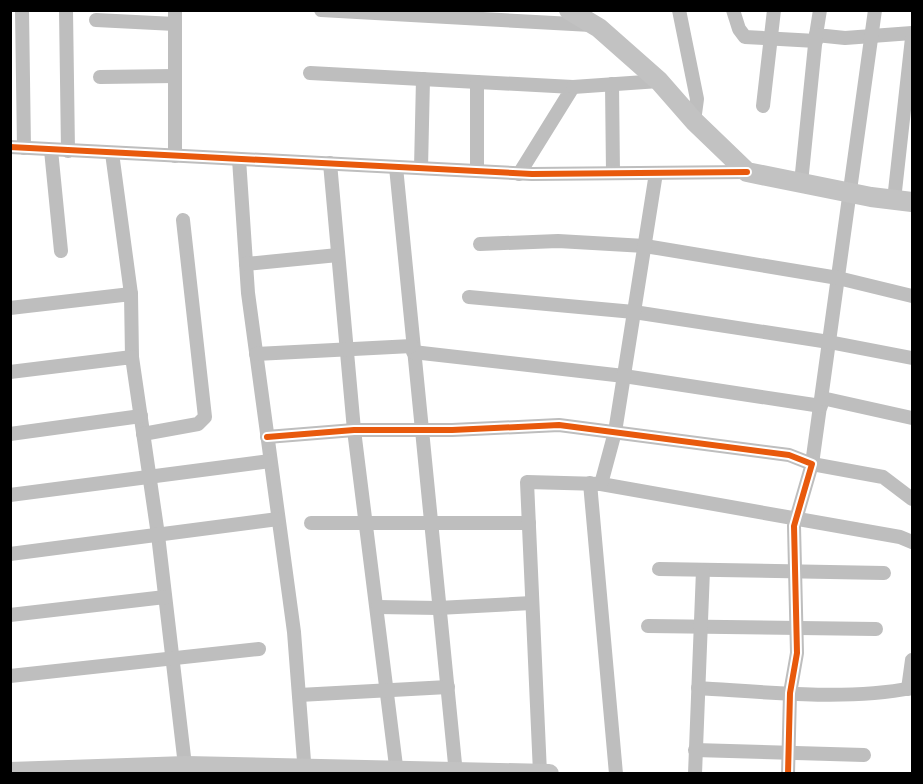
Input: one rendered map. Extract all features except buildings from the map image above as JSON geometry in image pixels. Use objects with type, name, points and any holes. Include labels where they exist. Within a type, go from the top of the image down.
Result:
[{"type":"main road","points":[[569,10],[593,25],[659,81],[694,121],[747,172],[850,193],[903,201]]},
{"type":"main road","points":[[10,772],[186,770],[549,774]]},
{"type":"street","points":[[22,10],[17,148],[519,174],[747,172]]},
{"type":"street","points":[[66,10],[68,151]]},
{"type":"street","points":[[321,10],[593,25]]},
{"type":"street","points":[[679,10],[697,99],[694,121]]},
{"type":"street","points":[[733,10],[739,29],[745,38],[771,40],[845,38],[912,33]]},
{"type":"street","points":[[763,106],[774,10]]},
{"type":"street","points":[[801,183],[820,10]]},
{"type":"street","points":[[788,774],[790,693],[797,653],[796,519],[812,464],[875,10]]},
{"type":"street","points":[[96,20],[175,17],[175,156]]},
{"type":"street","points":[[903,201],[912,38]]},
{"type":"street","points":[[310,73],[573,87],[659,81]]},
{"type":"street","points":[[100,77],[175,76]]},
{"type":"street","points":[[422,168],[423,79]]},
{"type":"street","points":[[477,82],[477,171]]},
{"type":"street","points":[[612,84],[614,173]]},
{"type":"street","points":[[519,174],[573,87]]},
{"type":"street","points":[[51,150],[61,251]]},
{"type":"street","points":[[112,153],[131,294],[132,357],[158,535],[186,770]]},
{"type":"street","points":[[238,159],[256,354],[294,632],[305,771]]},
{"type":"street","points":[[330,163],[354,430],[397,771]]},
{"type":"street","points":[[396,167],[420,430],[456,772]]},
{"type":"street","points":[[616,774],[596,483],[615,432],[656,173]]},
{"type":"street","points":[[143,434],[198,424],[205,417],[183,220]]},
{"type":"street","points":[[480,244],[558,241],[645,246],[838,278],[912,296]]},
{"type":"street","points":[[246,264],[338,255]]},
{"type":"street","points":[[10,308],[131,294]]},
{"type":"street","points":[[469,297],[634,312],[829,342],[912,358]]},
{"type":"street","points":[[256,354],[346,349],[413,349],[821,402],[912,418]]},
{"type":"street","points":[[10,372],[132,357]]},
{"type":"street","points":[[10,434],[141,416]]},
{"type":"street","points":[[267,438],[354,430],[559,425],[789,455],[812,464],[883,477],[912,499]]},
{"type":"street","points":[[10,495],[270,461]]},
{"type":"street","points":[[527,773],[532,603],[527,482],[596,483],[900,537],[912,542]]},
{"type":"street","points":[[10,554],[278,519]]},
{"type":"street","points":[[311,523],[529,523]]},
{"type":"street","points":[[659,569],[884,573]]},
{"type":"street","points":[[694,774],[703,570]]},
{"type":"street","points":[[10,615],[165,597]]},
{"type":"street","points":[[378,607],[438,608],[532,603]]},
{"type":"street","points":[[648,626],[876,629]]},
{"type":"street","points":[[10,676],[259,649]]},
{"type":"street","points":[[698,688],[790,693],[880,693],[910,688],[912,660]]},
{"type":"street","points":[[299,695],[448,687]]},
{"type":"street","points":[[695,750],[864,755]]},
{"type":"cycle path","points":[[10,147],[532,174],[747,172]]},
{"type":"cycle path","points":[[267,437],[354,430],[452,430],[559,425],[789,455],[812,464],[794,526],[797,653],[790,693],[788,774]]}]
